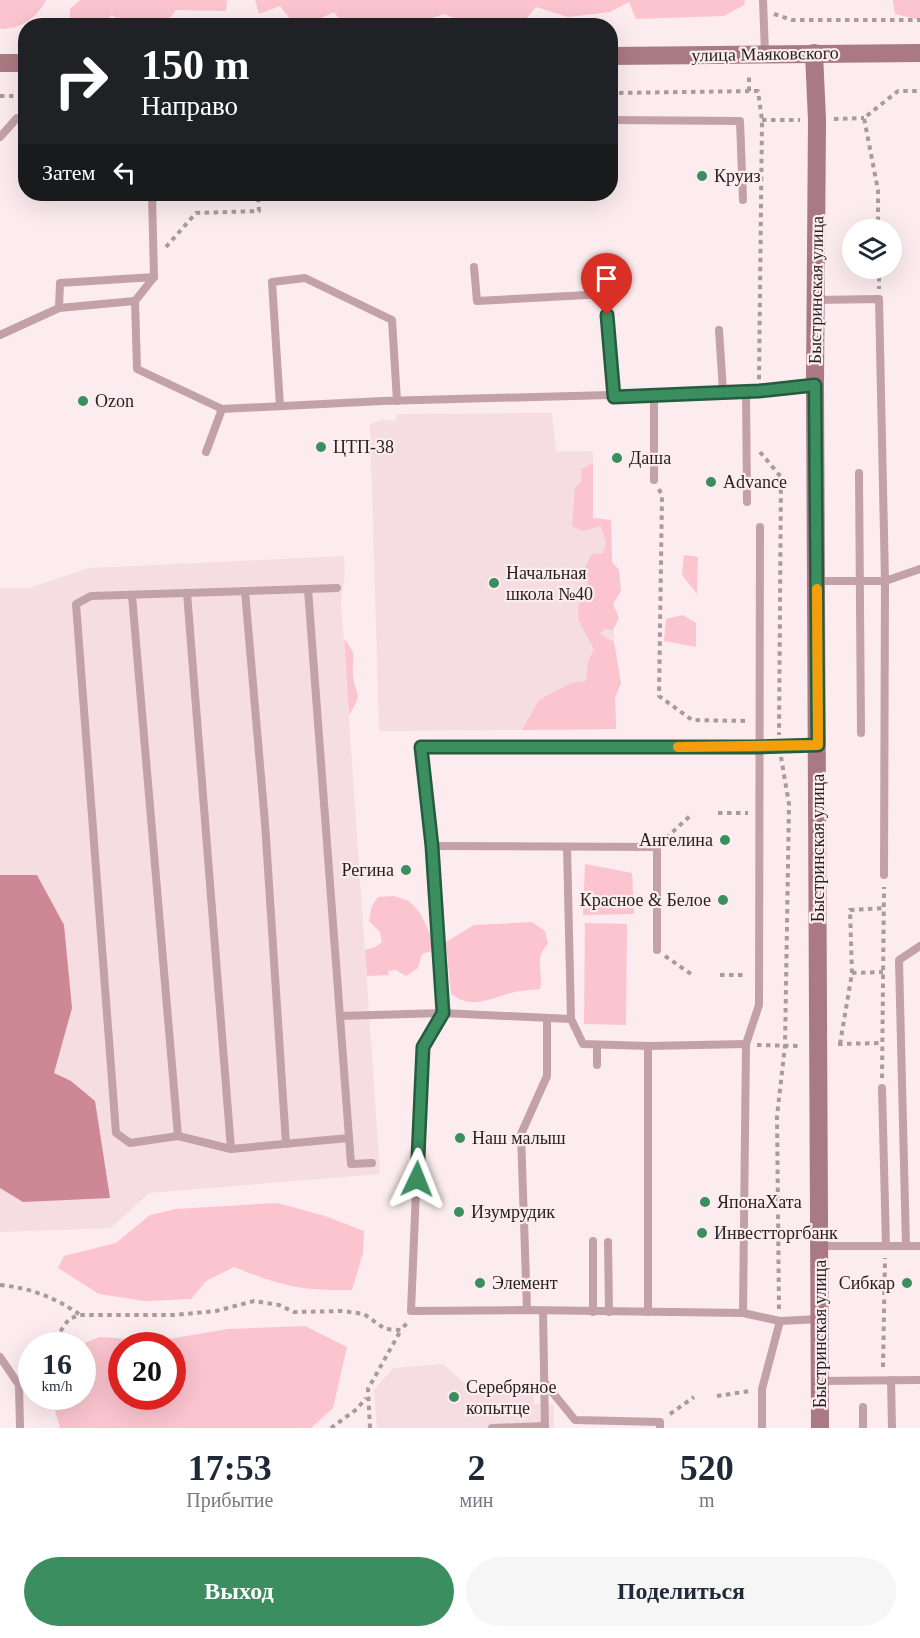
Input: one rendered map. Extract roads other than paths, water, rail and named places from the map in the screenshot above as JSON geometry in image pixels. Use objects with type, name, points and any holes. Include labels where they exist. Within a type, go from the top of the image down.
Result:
[{"type":"main road","name":"Быстринская улица","points":[[814,53],[817,120],[815,385],[820,1428]]},
{"type":"main road","name":"улица Маяковского","points":[[618,56],[920,53]]},
{"type":"main road","points":[[0,63],[18,63]]},
{"type":"lane","points":[[764,0],[765,53]]},
{"type":"lane","points":[[0,137],[18,118]]},
{"type":"lane","points":[[618,120],[740,121],[743,200]]},
{"type":"lane","points":[[152,201],[154,277],[135,301],[137,369],[222,409],[397,401],[614,397],[759,391],[815,385]]},
{"type":"lane","points":[[474,267],[477,301],[606,294],[614,397]]},
{"type":"lane","points":[[59,308],[60,283],[154,277]]},
{"type":"lane","points":[[280,406],[272,282],[305,278],[392,320],[397,401]]},
{"type":"lane","points":[[816,300],[879,299],[885,581],[884,875]]},
{"type":"lane","points":[[0,335],[59,308],[135,301]]},
{"type":"lane","points":[[719,330],[723,391]]},
{"type":"lane","points":[[746,391],[747,502]]},
{"type":"lane","points":[[654,394],[654,480]]},
{"type":"lane","points":[[206,452],[222,409]]},
{"type":"lane","points":[[859,473],[861,733]]},
{"type":"lane","points":[[743,1313],[746,1044],[759,1005],[760,527]]},
{"type":"lane","points":[[817,581],[885,581],[920,568]]},
{"type":"lane","points":[[337,588],[91,597],[76,604],[116,1133],[130,1143],[178,1136],[231,1149],[349,1138]]},
{"type":"lane","points":[[308,589],[351,1164],[372,1163]]},
{"type":"lane","points":[[245,591],[266,835],[286,1144]]},
{"type":"lane","points":[[187,593],[231,1149]]},
{"type":"lane","points":[[132,595],[178,1136]]},
{"type":"lane","points":[[818,745],[421,747],[432,846],[443,1013],[423,1047],[411,1311],[743,1313],[780,1321],[820,1319]]},
{"type":"lane","points":[[432,846],[657,847],[657,950]]},
{"type":"lane","points":[[567,847],[571,1019],[583,1044],[648,1046],[746,1044]]},
{"type":"lane","points":[[906,1246],[899,960],[920,946]]},
{"type":"lane","points":[[340,1016],[443,1013],[571,1019]]},
{"type":"lane","points":[[527,1310],[521,1134],[547,1076],[547,1019]]},
{"type":"lane","points":[[597,1045],[597,1065]]},
{"type":"lane","points":[[648,1046],[648,1312]]},
{"type":"lane","points":[[882,1088],[886,1245]]},
{"type":"lane","points":[[593,1242],[593,1312]]},
{"type":"lane","points":[[609,1242],[609,1312]]},
{"type":"lane","points":[[819,1246],[920,1246]]},
{"type":"lane","points":[[492,1428],[545,1427],[543,1311]]},
{"type":"lane","points":[[762,1428],[762,1389],[780,1321]]},
{"type":"lane","points":[[0,1357],[18,1385],[20,1428]]},
{"type":"lane","points":[[887,1380],[892,1428]]},
{"type":"lane","points":[[820,1381],[920,1380]]},
{"type":"lane","points":[[544,1382],[575,1420],[660,1425]]},
{"type":"lane","points":[[863,1407],[863,1428]]},
{"type":"place","name":"Круиз","points":[[702,176]]},
{"type":"place","name":"Ozon","points":[[83,401]]},
{"type":"place","name":"ЦТП-38","points":[[321,447]]},
{"type":"place","name":"Даша","points":[[617,458]]},
{"type":"place","name":"Advance","points":[[711,482]]},
{"type":"place","name":"Начальная школа №40","points":[[494,583]]},
{"type":"place","name":"Ангелина","points":[[725,840]]},
{"type":"place","name":"Регина","points":[[406,870]]},
{"type":"place","name":"Красное & Белое","points":[[723,900]]},
{"type":"place","name":"Наш малыш","points":[[460,1138]]},
{"type":"place","name":"ЯпонаХата","points":[[705,1202]]},
{"type":"place","name":"Изумрудик","points":[[459,1212]]},
{"type":"place","name":"Инвестторгбанк","points":[[702,1233]]},
{"type":"place","name":"Элемент","points":[[480,1283]]},
{"type":"place","name":"Сибкар","points":[[907,1283]]},
{"type":"place","name":"Серебряное копытце","points":[[454,1397]]}]
